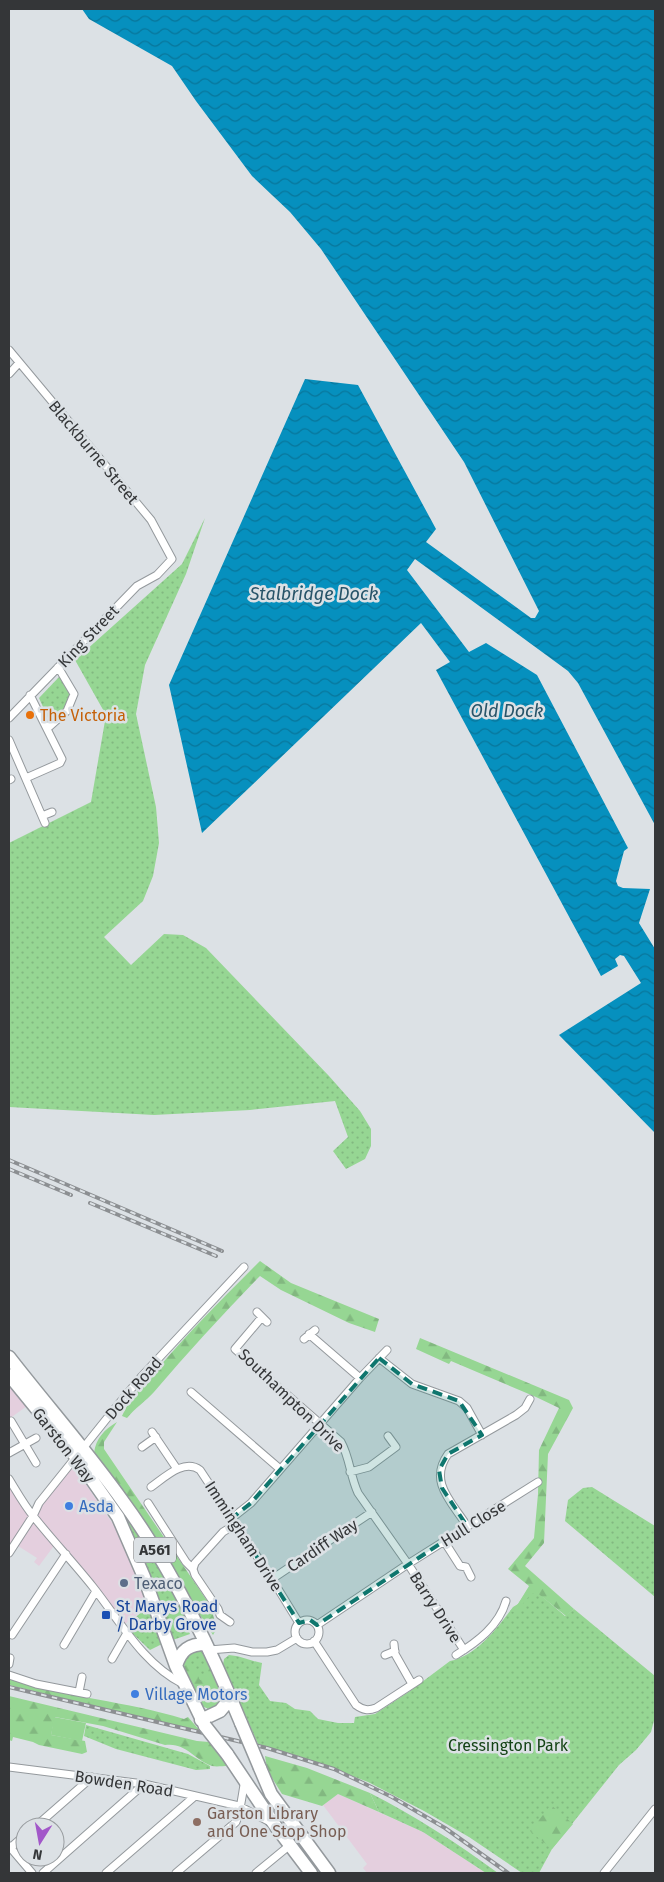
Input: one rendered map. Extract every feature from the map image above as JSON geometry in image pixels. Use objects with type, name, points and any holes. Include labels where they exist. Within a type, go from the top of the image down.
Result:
[{"type":"highway","name":"Garston Way","points":[[9,1357],[79,1453],[121,1523],[144,1577],[184,1684]]},
{"type":"highway","name":"Garston Way","points":[[9,1375],[125,1504],[148,1540],[208,1647]]},
{"type":"highway","points":[[176,1666],[179,1655],[194,1644],[208,1647]]},
{"type":"highway","name":"A561","points":[[208,1647],[271,1794],[329,1873]]},
{"type":"highway","name":"A561","points":[[184,1684],[203,1723],[311,1873]]},
{"type":"highway","points":[[203,1723],[220,1711],[231,1698]]},
{"type":"street","name":"Blackburne Street","points":[[9,350],[151,520],[172,560]]},
{"type":"street","points":[[9,374],[19,363]]},
{"type":"street","name":"King Street","points":[[9,718],[137,586],[157,575],[172,560]]},
{"type":"street","points":[[48,728],[67,712],[74,694],[58,667]]},
{"type":"street","points":[[26,778],[60,763],[62,759],[30,695]]},
{"type":"street","points":[[9,740],[44,819],[52,812]]},
{"type":"street","name":"Dock Road","points":[[9,1553],[40,1503],[142,1376],[244,1267]]},
{"type":"street","name":"Southampton Drive","points":[[262,1317],[235,1349],[341,1442],[348,1454],[352,1480],[358,1492],[408,1564]]},
{"type":"street","points":[[310,1334],[360,1378]]},
{"type":"street","points":[[193,1570],[196,1563],[212,1543],[251,1503],[360,1378],[388,1350]]},
{"type":"street","points":[[379,1358],[412,1384],[459,1401],[467,1408],[482,1435]]},
{"type":"street","points":[[191,1392],[280,1469]]},
{"type":"street","points":[[468,1526],[442,1488],[439,1470],[442,1463],[448,1454],[516,1415],[525,1408],[530,1399]]},
{"type":"street","points":[[11,1421],[36,1463]]},
{"type":"street","points":[[142,1447],[154,1434],[177,1468],[151,1487]]},
{"type":"street","points":[[350,1472],[369,1467],[396,1447],[388,1436]]},
{"type":"street","points":[[9,1453],[36,1438]]},
{"type":"street","name":"Immingham Drive","points":[[177,1468],[190,1466],[200,1470],[299,1623]]},
{"type":"street","points":[[9,1479],[33,1516],[96,1591],[127,1633],[151,1661],[170,1677],[184,1684]]},
{"type":"street","name":"Hull Close","points":[[317,1625],[408,1564],[538,1482]]},
{"type":"street","points":[[148,1503],[218,1609],[218,1617],[230,1622]]},
{"type":"street","name":"Cardiff Way","points":[[272,1579],[372,1512]]},
{"type":"street","points":[[444,1541],[460,1566],[466,1567],[471,1577]]},
{"type":"street","points":[[12,1635],[66,1554]]},
{"type":"street","name":"Barry Drive","points":[[408,1564],[464,1650]]},
{"type":"street","points":[[64,1645],[96,1591]]},
{"type":"street","name":"Barry Drive","points":[[456,1655],[489,1630],[501,1614],[506,1601]]},
{"type":"street","points":[[310,1620],[317,1625],[319,1634],[314,1641],[305,1643],[297,1638],[296,1629],[299,1623],[310,1620]]},
{"type":"street","points":[[112,1660],[127,1633]]},
{"type":"street","points":[[208,1647],[267,1652],[278,1650],[297,1638]]},
{"type":"street","points":[[314,1641],[356,1705],[363,1710],[376,1708],[419,1680]]},
{"type":"street","points":[[386,1655],[395,1648],[402,1669],[412,1684]]},
{"type":"street","points":[[9,1675],[36,1684],[87,1694]]},
{"type":"street","points":[[79,1692],[82,1677]]},
{"type":"street","name":"Bowden Road","points":[[9,1767],[144,1784],[239,1806],[274,1824]]},
{"type":"street","points":[[46,1817],[92,1777]]},
{"type":"street","points":[[176,1873],[236,1822],[245,1780]]},
{"type":"street","points":[[43,1873],[144,1784]]},
{"type":"street","points":[[106,1873],[194,1796]]},
{"type":"street","points":[[604,1873],[655,1809]]},
{"type":"street","points":[[256,1873],[290,1845]]},
{"type":"street","points":[[9,1848],[32,1873]]},
{"type":"highlighted area","points":[[379,1358],[412,1384],[459,1401],[482,1435],[448,1454],[439,1470],[442,1488],[467,1526],[317,1625],[310,1620],[299,1623],[232,1518],[251,1503]]},
{"type":"shaded area","points":[[9,1383],[27,1406],[9,1419]]},
{"type":"shaded area","points":[[71,1463],[115,1527],[134,1565],[148,1603],[149,1612],[145,1609],[122,1626],[56,1543],[39,1566],[34,1562],[37,1558],[15,1544],[12,1549],[9,1544],[9,1479],[33,1516]]},
{"type":"shaded area","points":[[338,1794],[423,1832],[486,1873],[367,1873],[363,1868],[367,1864],[323,1805]]},
{"type":"green space","points":[[205,518],[186,574],[145,665],[136,714],[156,807],[159,843],[153,876],[143,901],[104,937],[131,965],[164,934],[183,935],[206,948],[329,1076],[360,1111],[371,1129],[371,1146],[365,1159],[346,1169],[333,1151],[348,1137],[335,1101],[250,1110],[154,1115],[9,1107],[9,843],[91,802],[106,715],[75,660],[182,564]]},
{"type":"green space","points":[[59,677],[71,697],[65,709],[57,717],[55,716],[50,719],[39,698]]},
{"type":"green space","points":[[260,1261],[291,1283],[379,1319],[375,1332],[349,1323],[281,1290],[260,1276],[151,1395],[127,1418],[122,1416],[143,1385],[196,1326]]},
{"type":"green space","points":[[420,1338],[569,1400],[573,1408],[548,1454],[544,1543],[525,1566],[574,1609],[566,1616],[536,1592],[530,1595],[516,1612],[510,1611],[518,1604],[529,1586],[508,1569],[534,1538],[539,1450],[559,1408],[451,1361],[449,1364],[416,1349]]},
{"type":"green space","points":[[117,1422],[104,1442],[104,1449],[210,1605],[217,1628],[213,1635],[94,1453],[101,1435]]},
{"type":"green space","points":[[592,1487],[655,1526],[655,1597],[565,1521],[568,1500],[583,1488]]},
{"type":"green space","points":[[110,1493],[152,1552],[191,1623],[186,1626],[190,1634],[170,1641],[129,1527]]},
{"type":"green space","name":"Cressington Park","points":[[530,1586],[565,1616],[574,1609],[655,1676],[655,1717],[651,1732],[636,1750],[619,1765],[552,1849],[539,1873],[522,1873],[469,1837],[368,1782],[301,1757],[258,1744],[223,1665],[224,1659],[229,1655],[262,1663],[259,1685],[270,1701],[286,1703],[295,1709],[310,1711],[318,1719],[338,1723],[354,1723],[355,1717],[375,1714],[450,1661],[460,1658],[478,1647],[494,1632],[513,1607],[518,1604]]},
{"type":"green space","points":[[145,1609],[153,1616],[162,1644],[150,1650],[132,1633],[130,1622]]},
{"type":"green space","points":[[194,1650],[206,1652],[221,1694],[208,1709],[198,1701],[184,1667],[186,1657]]},
{"type":"green space","points":[[208,1658],[218,1684],[218,1703],[214,1708],[205,1708],[198,1701],[184,1667],[187,1664],[192,1667],[200,1680],[205,1679],[204,1662]]},
{"type":"green space","points":[[9,1678],[52,1690],[141,1708],[184,1719],[188,1717],[201,1732],[9,1685]]},
{"type":"green space","points":[[9,1696],[197,1741],[209,1742],[228,1766],[212,1766],[179,1746],[165,1745],[103,1726],[55,1717],[51,1735],[85,1741],[87,1752],[82,1754],[39,1745],[13,1737],[12,1741],[9,1740]]},
{"type":"green space","points":[[54,1717],[86,1723],[82,1741],[51,1735]]},
{"type":"green space","points":[[86,1725],[188,1754],[210,1766],[210,1769],[196,1770],[116,1749],[84,1736]]},
{"type":"green space","points":[[265,1756],[307,1768],[370,1793],[379,1812],[338,1794],[322,1806],[282,1794],[267,1770]]},
{"type":"green space","points":[[370,1793],[436,1830],[498,1873],[486,1873],[423,1832],[379,1812]]},
{"type":"green space","points":[[551,1805],[573,1824],[552,1849],[530,1831]]},
{"type":"water","points":[[82,9],[655,9],[655,825],[578,683],[568,671],[415,559],[407,570],[469,652],[486,643],[537,675],[628,848],[624,851],[616,881],[618,886],[623,888],[650,889],[639,923],[655,949],[655,1133],[559,1035],[641,983],[624,956],[620,955],[615,959],[618,966],[601,976],[436,670],[450,662],[421,623],[202,833],[169,685],[305,379],[358,385],[436,529],[426,542],[531,618],[535,618],[539,611],[464,462],[321,249],[290,212],[252,176],[172,66],[89,19]]},
{"type":"railway","points":[[9,1160],[222,1251]]},
{"type":"railway","points":[[9,1169],[71,1195]]},
{"type":"railway","points":[[90,1203],[216,1256]]},
{"type":"railway","points":[[9,1687],[267,1748],[334,1769],[392,1797],[445,1828],[508,1873]]},
{"type":"place","name":"The Victoria","points":[[30,715]]},
{"type":"place","name":"Asda","points":[[69,1506]]},
{"type":"place","name":"Texaco","points":[[124,1583]]},
{"type":"place","name":"St Marys Road / Darby Grove","points":[[106,1615]]},
{"type":"place","name":"Village Motors","points":[[135,1694]]},
{"type":"place","name":"Garston Library and One Stop Shop","points":[[197,1822]]},
{"type":"water label","name":"Stalbridge Dock","points":[[314,594]]},
{"type":"water label","name":"Old Dock","points":[[507,711]]}]
